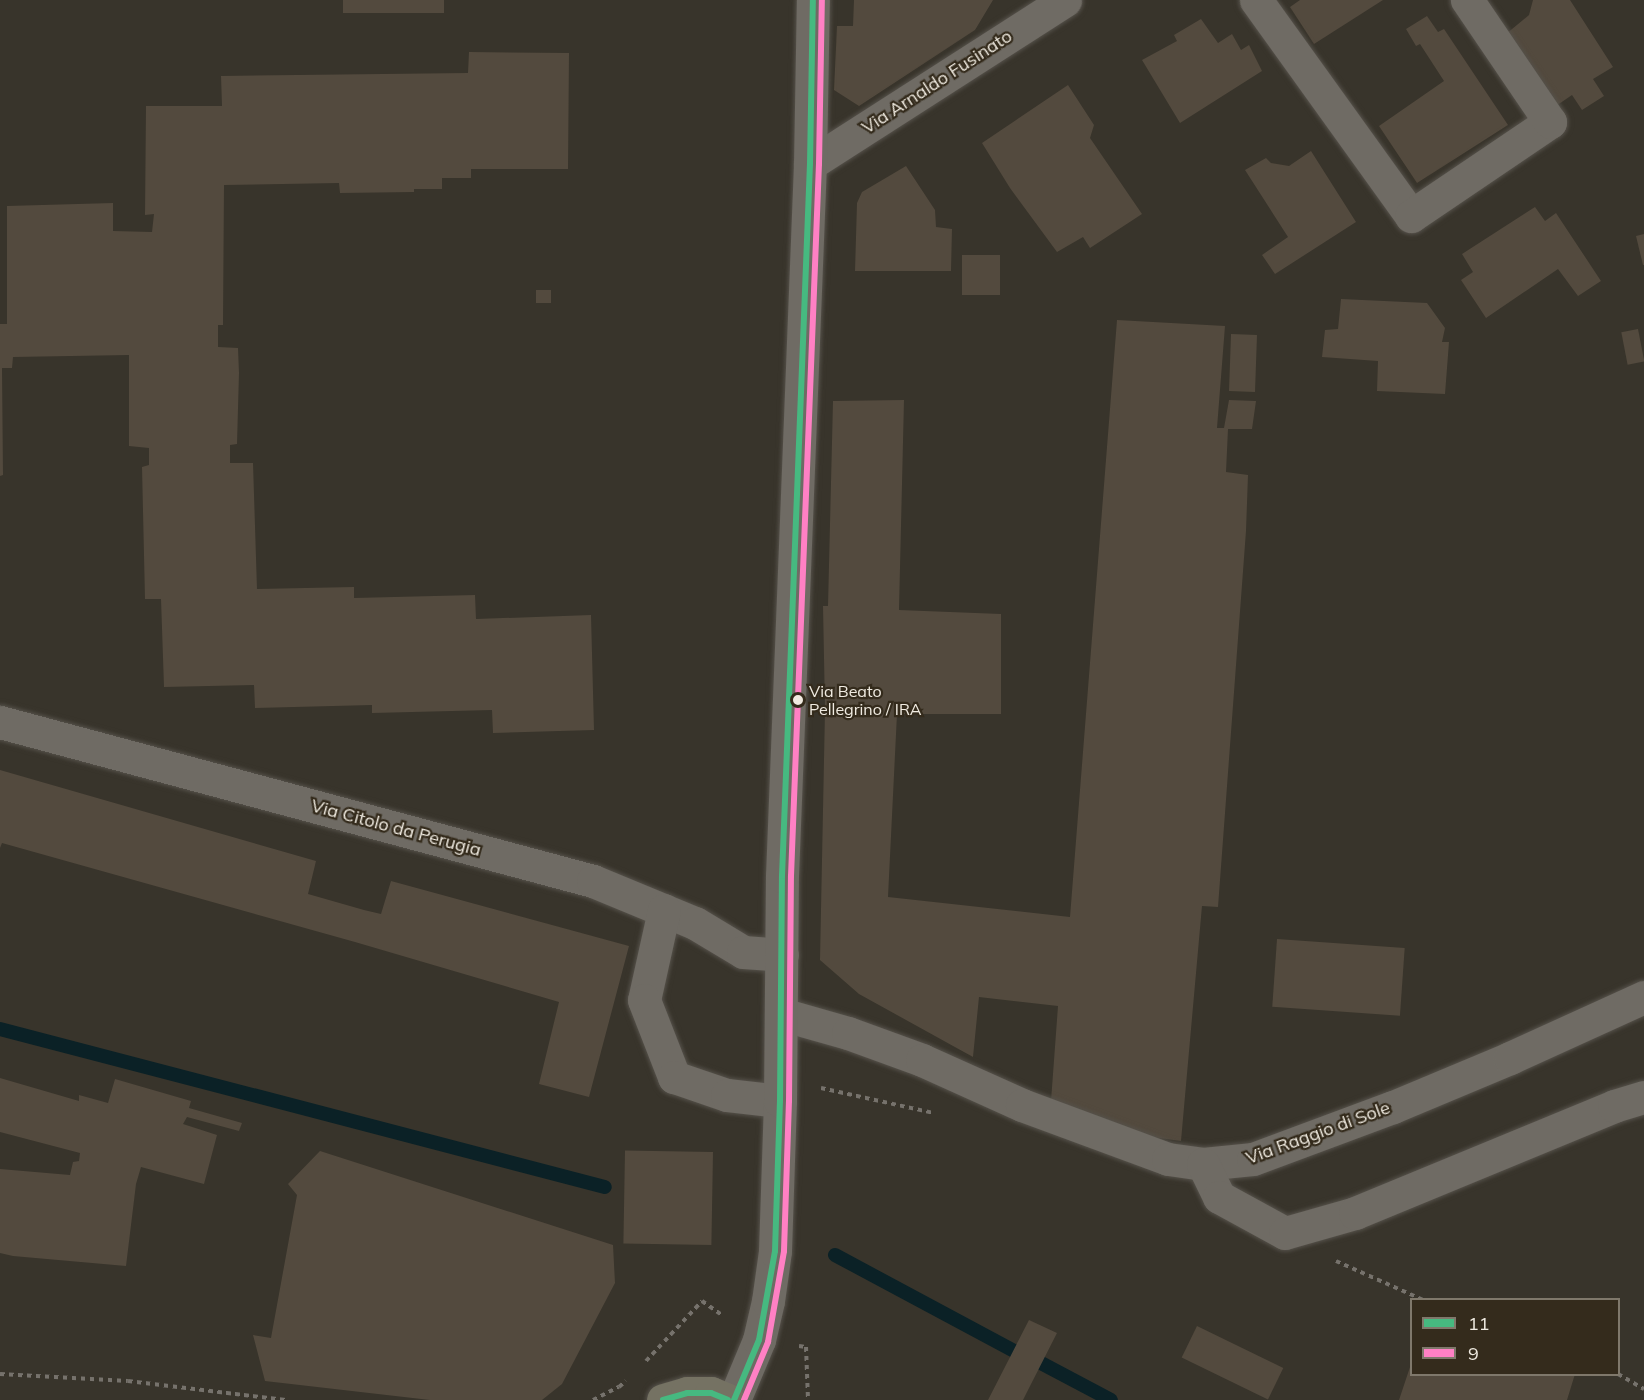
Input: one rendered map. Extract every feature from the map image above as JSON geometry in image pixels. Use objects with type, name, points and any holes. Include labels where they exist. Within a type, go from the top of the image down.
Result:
[{"type":"main road","points":[[663,1400],[687,1392],[711,1393],[728,1400]]},
{"type":"street","points":[[734,1400],[759,1340],[768,1301],[775,1251],[782,1014],[782,876],[810,164],[813,0]]},
{"type":"street","name":"Via Arnaldo Fusinato","points":[[810,164],[1065,0]]},
{"type":"street","points":[[1256,0],[1411,216],[1550,122],[1467,0]]},
{"type":"street","name":"Via Citolo da Perugia","points":[[0,722],[592,881],[695,923],[743,952],[782,955]]},
{"type":"street","points":[[664,910],[644,1000],[674,1077],[727,1095],[780,1101]]},
{"type":"street","name":"Via Raggio di Sole","points":[[782,1014],[848,1033],[921,1060],[1023,1105],[1168,1159],[1203,1164],[1253,1159],[1393,1107],[1510,1058],[1644,997]]},
{"type":"street","points":[[1203,1164],[1219,1197],[1285,1233],[1355,1213],[1614,1106],[1644,1097]]},
{"type":"path","points":[[1285,1233],[1349,1268],[1421,1298]]},
{"type":"path","points":[[644,1363],[702,1301]]},
{"type":"path","points":[[806,1347],[808,1400]]},
{"type":"path","points":[[0,1374],[128,1381],[285,1400]]},
{"type":"path","points":[[1620,1375],[1644,1389]]},
{"type":"path","points":[[593,1400],[619,1388],[627,1379]]},
{"type":"building","points":[[343,0],[444,0],[444,13],[343,13]]},
{"type":"building","points":[[854,0],[993,0],[975,30],[859,106],[834,90],[837,26],[853,26]]},
{"type":"building","points":[[1300,0],[1383,0],[1314,44],[1290,7]]},
{"type":"building","points":[[1533,0],[1570,0],[1613,67],[1593,79],[1604,96],[1582,110],[1572,95],[1556,106],[1506,34],[1529,15]]},
{"type":"building","points":[[1427,16],[1438,32],[1444,29],[1508,125],[1417,183],[1379,126],[1444,81],[1420,44],[1416,46],[1406,29]]},
{"type":"building","points":[[1201,19],[1218,43],[1232,34],[1241,50],[1249,45],[1262,71],[1180,123],[1142,60],[1177,41],[1174,35]]},
{"type":"building","points":[[469,52],[569,53],[568,169],[471,169],[471,178],[442,178],[442,189],[414,189],[414,192],[340,193],[339,183],[224,185],[223,325],[218,325],[218,347],[238,348],[239,373],[237,444],[230,445],[230,463],[253,463],[257,589],[354,587],[354,598],[475,595],[476,619],[591,615],[594,730],[493,733],[492,710],[372,713],[372,705],[255,708],[254,685],[164,687],[161,599],[145,599],[142,467],[149,465],[149,448],[129,446],[129,355],[13,357],[12,368],[2,368],[3,475],[0,476],[0,324],[7,324],[7,206],[113,203],[113,231],[152,232],[154,214],[145,215],[146,106],[222,106],[221,76],[468,73]]},
{"type":"building","points":[[1068,85],[1094,125],[1090,138],[1142,214],[1090,248],[1083,237],[1057,252],[1010,188],[982,143]]},
{"type":"building","points":[[1311,151],[1356,222],[1275,274],[1262,255],[1288,237],[1245,170],[1266,158],[1271,163],[1289,166]]},
{"type":"building","points":[[906,166],[935,210],[936,227],[952,229],[951,271],[855,271],[857,203],[862,192]]},
{"type":"building","points":[[1535,207],[1545,221],[1556,213],[1601,281],[1578,296],[1558,269],[1486,318],[1461,280],[1473,272],[1462,254]]},
{"type":"building","points":[[1644,234],[1644,265],[1643,265],[1636,236]]},
{"type":"building","points":[[962,255],[1000,255],[1000,295],[962,295]]},
{"type":"building","points":[[536,290],[551,290],[551,303],[536,303]]},
{"type":"building","points":[[1341,299],[1427,303],[1445,328],[1442,342],[1449,342],[1445,394],[1377,391],[1378,361],[1322,357],[1325,330],[1338,329]]},
{"type":"building","points":[[1117,320],[1225,326],[1217,428],[1224,428],[1229,400],[1256,401],[1252,429],[1228,429],[1226,472],[1248,475],[1246,531],[1218,907],[1202,906],[1181,1141],[1122,1133],[1051,1101],[1058,1006],[979,997],[973,1057],[859,994],[820,960],[825,710],[823,606],[828,606],[833,401],[904,400],[899,610],[1001,614],[1001,714],[897,714],[888,897],[1070,917]]},
{"type":"building","points":[[1638,329],[1644,361],[1628,365],[1621,332]]},
{"type":"building","points":[[1231,334],[1257,335],[1255,392],[1229,391]]},
{"type":"building","points":[[0,770],[316,861],[308,894],[364,910],[381,914],[391,881],[629,946],[589,1097],[539,1084],[559,1002],[2,843],[0,848]]},
{"type":"building","points":[[1277,939],[1405,948],[1400,1016],[1272,1007]]},
{"type":"building","points":[[0,1078],[79,1101],[79,1095],[108,1103],[115,1079],[191,1101],[189,1108],[242,1123],[239,1131],[187,1117],[183,1124],[217,1135],[204,1184],[141,1167],[136,1184],[126,1266],[13,1256],[0,1253],[0,1169],[70,1175],[73,1162],[79,1161],[80,1153],[0,1132]]},
{"type":"building","points":[[625,1150],[713,1152],[711,1245],[623,1243]]},
{"type":"building","points":[[320,1151],[613,1245],[615,1283],[562,1384],[542,1400],[430,1400],[265,1381],[253,1335],[271,1338],[297,1195],[288,1184]]},
{"type":"building","points":[[1029,1320],[1057,1333],[1023,1400],[988,1400]]},
{"type":"building","points":[[1197,1326],[1283,1368],[1268,1400],[1182,1357]]},
{"type":"building","points":[[1410,1367],[1410,1376],[1574,1376],[1567,1400],[1399,1400]]},
{"type":"waterway","points":[[0,1029],[605,1187]]},
{"type":"waterway","points":[[835,1255],[1014,1351]]},
{"type":"waterway","points":[[1041,1363],[1111,1400]]},
{"type":"transit line","name":"11","points":[[734,1400],[759,1340],[775,1251],[780,1101],[782,876],[810,164],[813,0]]},
{"type":"transit line","name":"9","points":[[744,1400],[768,1342],[784,1251],[789,1101],[791,876],[819,164],[822,0]]},
{"type":"transit line","name":"11","points":[[663,1400],[687,1393],[711,1393],[728,1400]]},
{"type":"place","name":"Via Beato Pellegrino / IRA","points":[[798,700]]}]
